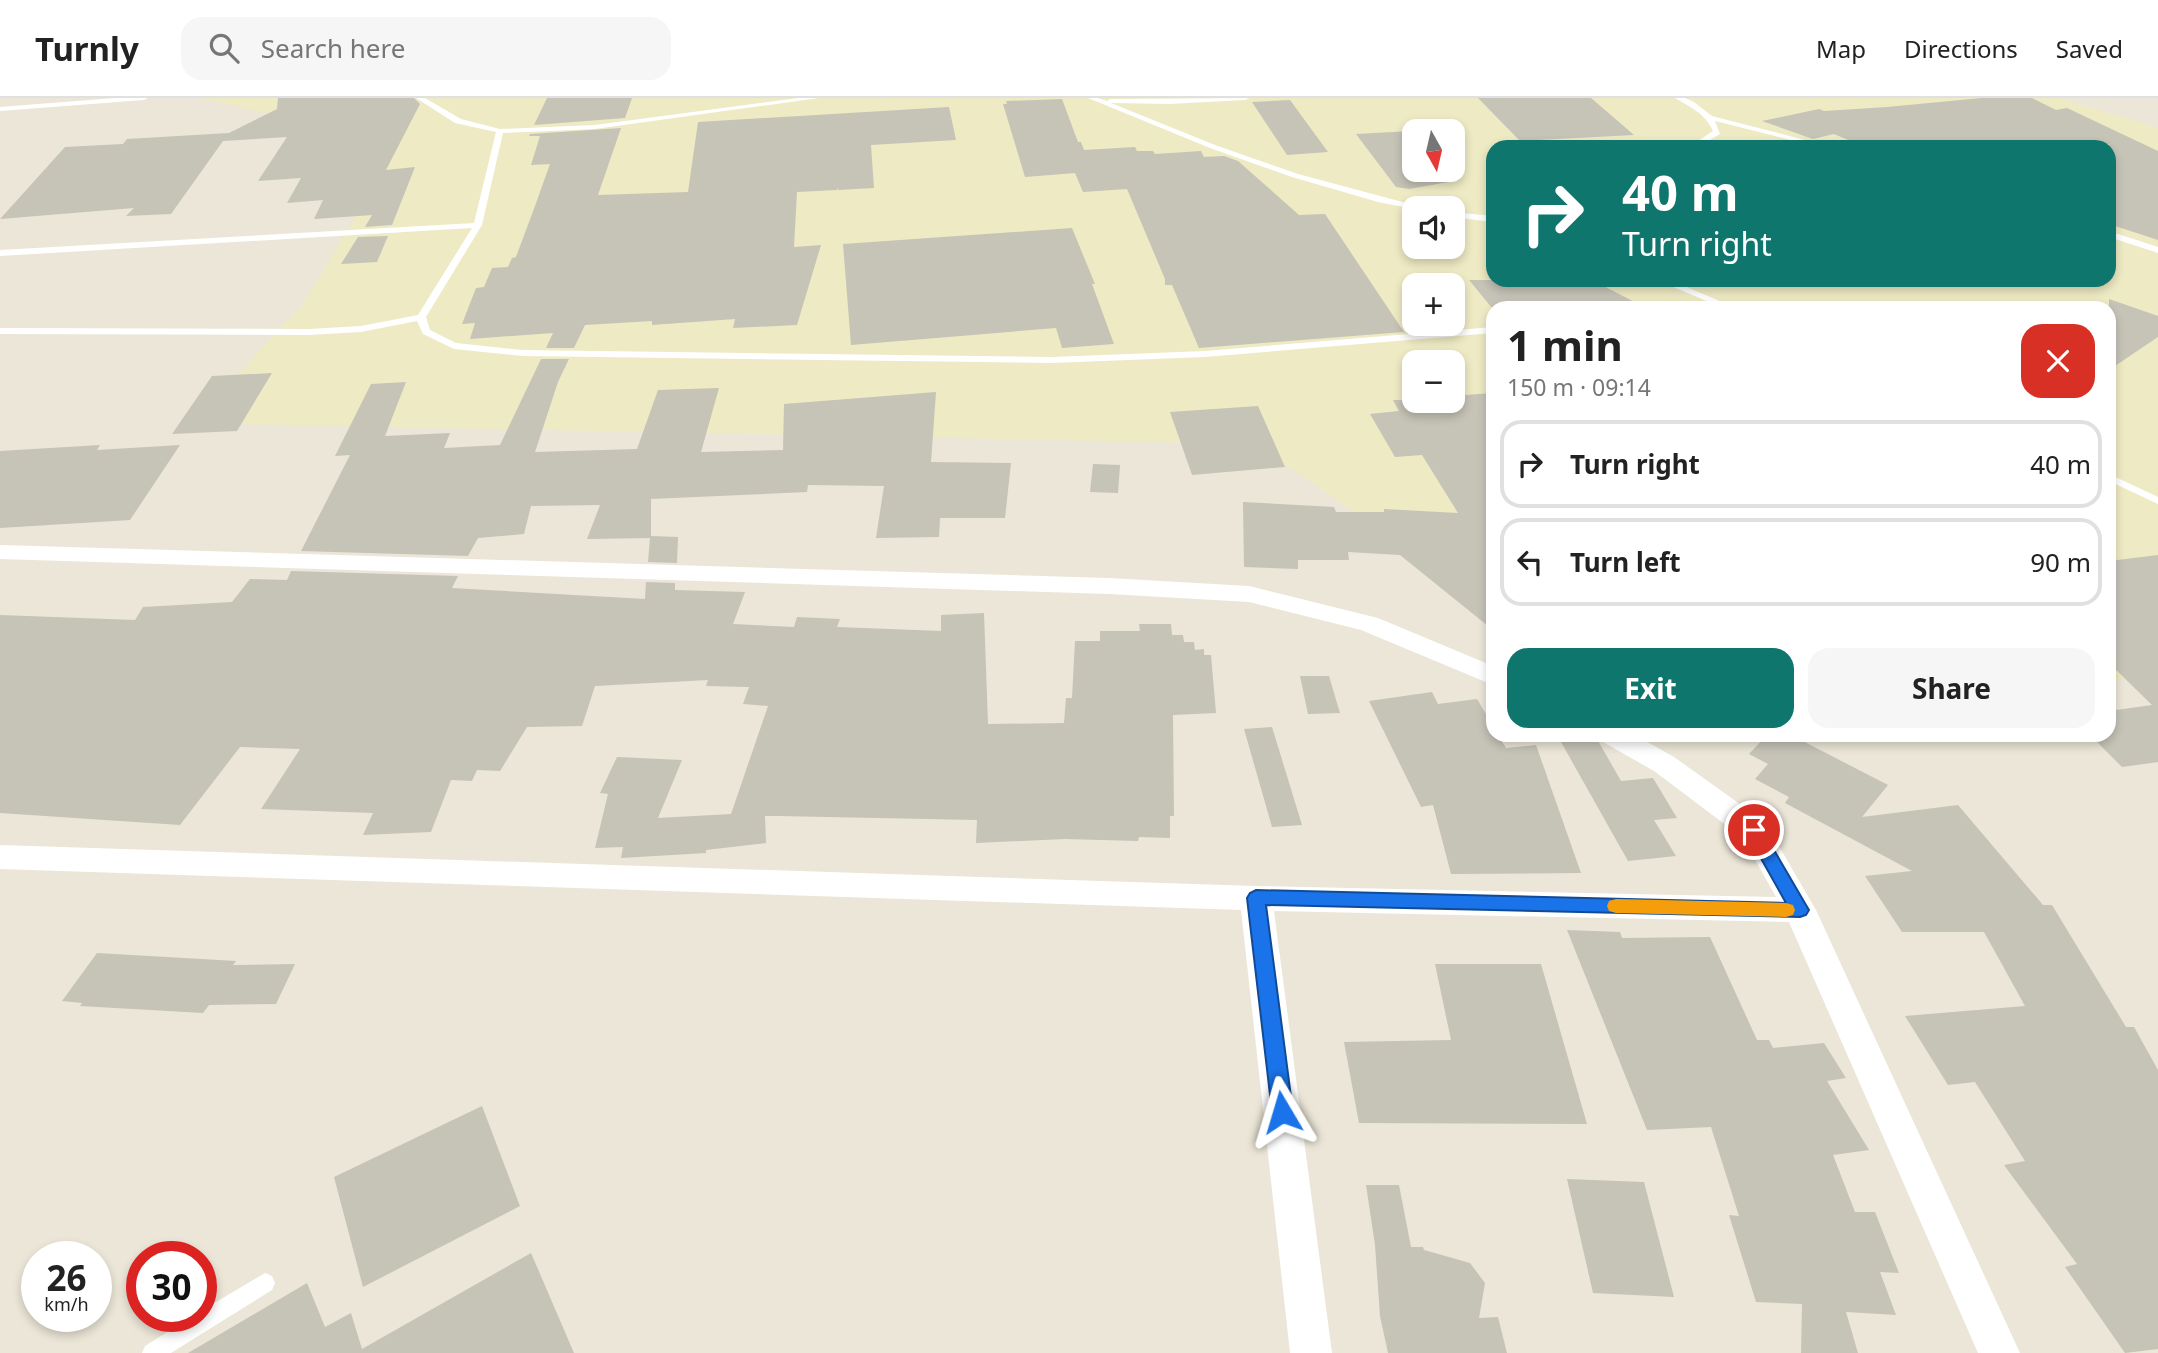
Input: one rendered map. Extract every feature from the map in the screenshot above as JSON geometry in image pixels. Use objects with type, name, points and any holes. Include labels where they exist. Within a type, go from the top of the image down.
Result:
[{"type":"street","points":[[0,552],[1053,584],[1249,594],[1369,624],[1486,673]]},
{"type":"street","points":[[1625,742],[1664,764],[1754,830],[1800,910],[1999,1353]]},
{"type":"street","points":[[0,857],[1256,898],[1800,910]]},
{"type":"street","points":[[1256,898],[1311,1353]]},
{"type":"lane","points":[[0,109],[144,98]]},
{"type":"lane","points":[[420,98],[458,121],[500,131],[595,127],[815,98]]},
{"type":"lane","points":[[711,111],[713,98]]},
{"type":"lane","points":[[1096,99],[1170,102],[1245,98]]},
{"type":"lane","points":[[1679,98],[1699,107],[1712,118],[1800,140]]},
{"type":"lane","points":[[1096,99],[1317,182],[1402,203]]},
{"type":"lane","points":[[1158,110],[1170,102]]},
{"type":"lane","points":[[1704,140],[1717,132],[1712,118]]},
{"type":"lane","points":[[0,331],[309,332],[361,329],[421,317],[478,225],[500,131]]},
{"type":"lane","points":[[1465,216],[1486,220]]},
{"type":"lane","points":[[0,253],[478,225]]},
{"type":"lane","points":[[2116,236],[2158,250]]},
{"type":"lane","points":[[1680,287],[1715,301]]},
{"type":"lane","points":[[421,317],[426,332],[454,346],[523,353],[1052,360],[1205,354],[1486,331]]},
{"type":"lane","points":[[2116,480],[2158,501]]},
{"type":"lane","points":[[152,1353],[265,1283]]},
{"type":"shaded area","points":[[201,98],[2060,98],[2158,128],[2158,672],[2116,680],[2116,301],[1486,301],[1486,601],[1255,444],[193,423],[303,304],[399,145]]},
{"type":"building","points":[[278,98],[414,98],[420,104],[386,170],[415,167],[392,225],[365,227],[372,215],[314,219],[323,200],[287,203],[301,178],[258,181],[287,137],[223,141],[171,214],[126,216],[134,208],[0,219],[65,147],[123,144],[127,139],[229,133],[277,109]]},
{"type":"building","points":[[547,98],[632,98],[625,118],[534,125]]},
{"type":"building","points":[[1478,98],[1591,98],[1634,135],[1539,140],[1519,140]]},
{"type":"building","points":[[1982,98],[2032,98],[2056,110],[2067,108],[2158,151],[2158,240],[2116,226],[2116,140],[1848,140],[1834,134],[1813,139],[1762,121],[1819,109],[1824,111]]},
{"type":"building","points":[[1062,99],[1078,142],[1081,142],[1084,150],[1135,147],[1137,151],[1153,151],[1155,154],[1201,151],[1204,157],[1224,156],[1238,161],[1299,215],[1325,214],[1402,332],[1199,348],[1172,285],[1165,285],[1165,279],[1127,189],[1083,192],[1075,173],[1025,177],[1003,104],[1007,104],[1006,101]]},
{"type":"building","points":[[1290,100],[1328,152],[1287,155],[1252,102]]},
{"type":"building","points":[[949,107],[956,140],[871,145],[874,188],[838,190],[838,187],[837,190],[797,192],[794,247],[821,245],[797,325],[733,328],[735,319],[652,325],[652,321],[585,325],[574,348],[546,348],[553,333],[470,339],[475,323],[462,324],[476,288],[484,287],[492,268],[508,267],[512,258],[516,257],[535,206],[550,164],[531,165],[540,136],[529,136],[530,134],[621,128],[598,195],[688,192],[698,122]]},
{"type":"building","points":[[1402,132],[1402,182],[1449,182],[1409,189],[1396,187],[1356,134]]},
{"type":"building","points":[[1072,228],[1095,284],[1092,284],[1114,344],[1062,348],[1056,328],[851,345],[843,244]]},
{"type":"building","points":[[388,236],[377,262],[341,264],[358,237]]},
{"type":"building","points":[[1469,280],[1486,280],[1486,287],[1606,287],[1632,301],[1486,301]]},
{"type":"building","points":[[2116,301],[2158,316],[2158,337],[2116,365]]},
{"type":"building","points":[[541,359],[569,359],[558,382],[535,452],[637,449],[658,390],[719,388],[701,452],[783,450],[784,404],[936,392],[931,462],[1011,463],[1005,518],[940,518],[939,537],[876,538],[884,486],[808,485],[807,492],[651,499],[651,536],[678,537],[677,563],[648,562],[650,538],[587,539],[600,505],[531,506],[524,534],[478,538],[468,556],[301,551],[350,455],[335,456],[371,384],[406,382],[385,436],[450,433],[444,448],[500,445]]},
{"type":"building","points":[[272,373],[237,431],[172,434],[212,376]]},
{"type":"building","points":[[1486,394],[1486,624],[1400,555],[1348,552],[1349,560],[1298,560],[1298,569],[1244,567],[1243,502],[1334,507],[1336,512],[1384,512],[1384,509],[1458,513],[1422,455],[1395,457],[1370,414],[1399,411],[1393,400],[1402,400],[1402,413],[1465,413],[1465,395]]},
{"type":"building","points":[[1258,406],[1285,467],[1192,475],[1170,412]]},
{"type":"building","points":[[100,445],[97,450],[180,445],[130,520],[0,528],[0,451]]},
{"type":"building","points":[[1093,464],[1120,465],[1118,493],[1090,492]]},
{"type":"building","points":[[2158,555],[2158,762],[2122,767],[2097,742],[2116,742],[2116,710],[2152,705],[2116,670],[2116,560]]},
{"type":"building","points":[[291,571],[458,576],[452,588],[645,599],[646,582],[675,583],[675,590],[745,592],[733,624],[794,627],[797,617],[840,619],[837,627],[941,631],[941,615],[984,613],[988,724],[1064,723],[1066,698],[1072,698],[1075,641],[1100,641],[1100,631],[1140,631],[1139,624],[1171,624],[1172,635],[1183,635],[1184,642],[1194,642],[1195,650],[1204,649],[1204,655],[1211,655],[1216,713],[1173,715],[1174,816],[1170,816],[1170,838],[1139,837],[1138,841],[1065,839],[976,843],[977,820],[765,816],[766,843],[706,850],[706,853],[621,858],[623,847],[595,848],[608,794],[600,793],[617,757],[682,760],[658,818],[731,814],[768,706],[743,704],[749,687],[706,686],[708,680],[595,686],[582,726],[527,727],[500,771],[477,770],[472,781],[451,780],[431,832],[363,835],[373,813],[261,809],[300,749],[240,747],[180,825],[0,813],[0,615],[135,620],[143,607],[232,602],[250,579],[287,580]]},
{"type":"building","points":[[1300,676],[1329,676],[1340,713],[1308,714]]},
{"type":"building","points":[[1432,692],[1438,704],[1477,699],[1486,714],[1486,742],[1502,742],[1506,748],[1536,745],[1581,873],[1451,874],[1433,805],[1421,807],[1369,701]]},
{"type":"building","points":[[1272,727],[1302,825],[1272,827],[1244,729]]},
{"type":"building","points":[[1561,742],[1599,742],[1621,781],[1653,778],[1677,818],[1654,820],[1676,856],[1628,861]]},
{"type":"building","points":[[1760,742],[1805,742],[1888,785],[1862,817],[1958,805],[2043,905],[2052,905],[2126,1027],[2134,1027],[2158,1070],[2158,1349],[2125,1353],[2065,1267],[2077,1264],[2004,1165],[2025,1161],[1975,1082],[1948,1085],[1905,1016],[2025,1006],[1984,932],[1902,932],[1865,876],[1912,871],[1785,803],[1789,797],[1755,779],[1768,764],[1749,754]]},
{"type":"building","points":[[1567,930],[1620,932],[1622,938],[1710,937],[1757,1040],[1769,1040],[1773,1048],[1824,1043],[1846,1078],[1827,1081],[1869,1150],[1833,1155],[1855,1212],[1875,1212],[1899,1273],[1880,1272],[1896,1315],[1846,1312],[1858,1353],[1801,1353],[1802,1304],[1756,1302],[1729,1215],[1739,1216],[1711,1127],[1647,1130]]},
{"type":"building","points":[[97,953],[236,961],[233,965],[295,964],[276,1004],[209,1005],[203,1013],[80,1006],[82,1003],[62,1001]]},
{"type":"building","points":[[1435,964],[1541,964],[1587,1124],[1359,1123],[1344,1042],[1451,1040]]},
{"type":"building","points":[[482,1106],[520,1206],[363,1287],[334,1177]]},
{"type":"building","points":[[1567,1179],[1644,1182],[1674,1297],[1593,1293]]},
{"type":"building","points":[[1366,1185],[1399,1185],[1411,1247],[1423,1247],[1424,1250],[1470,1263],[1485,1283],[1479,1318],[1498,1317],[1507,1353],[1388,1353],[1380,1316],[1375,1245]]},
{"type":"building","points":[[531,1253],[574,1353],[188,1353],[307,1283],[325,1327],[351,1313],[362,1349]]},
{"type":"slow traffic","points":[[1616,906],[1786,910]]},
{"type":"route","points":[[1282,1112],[1256,898],[1800,910],[1754,830]]}]
